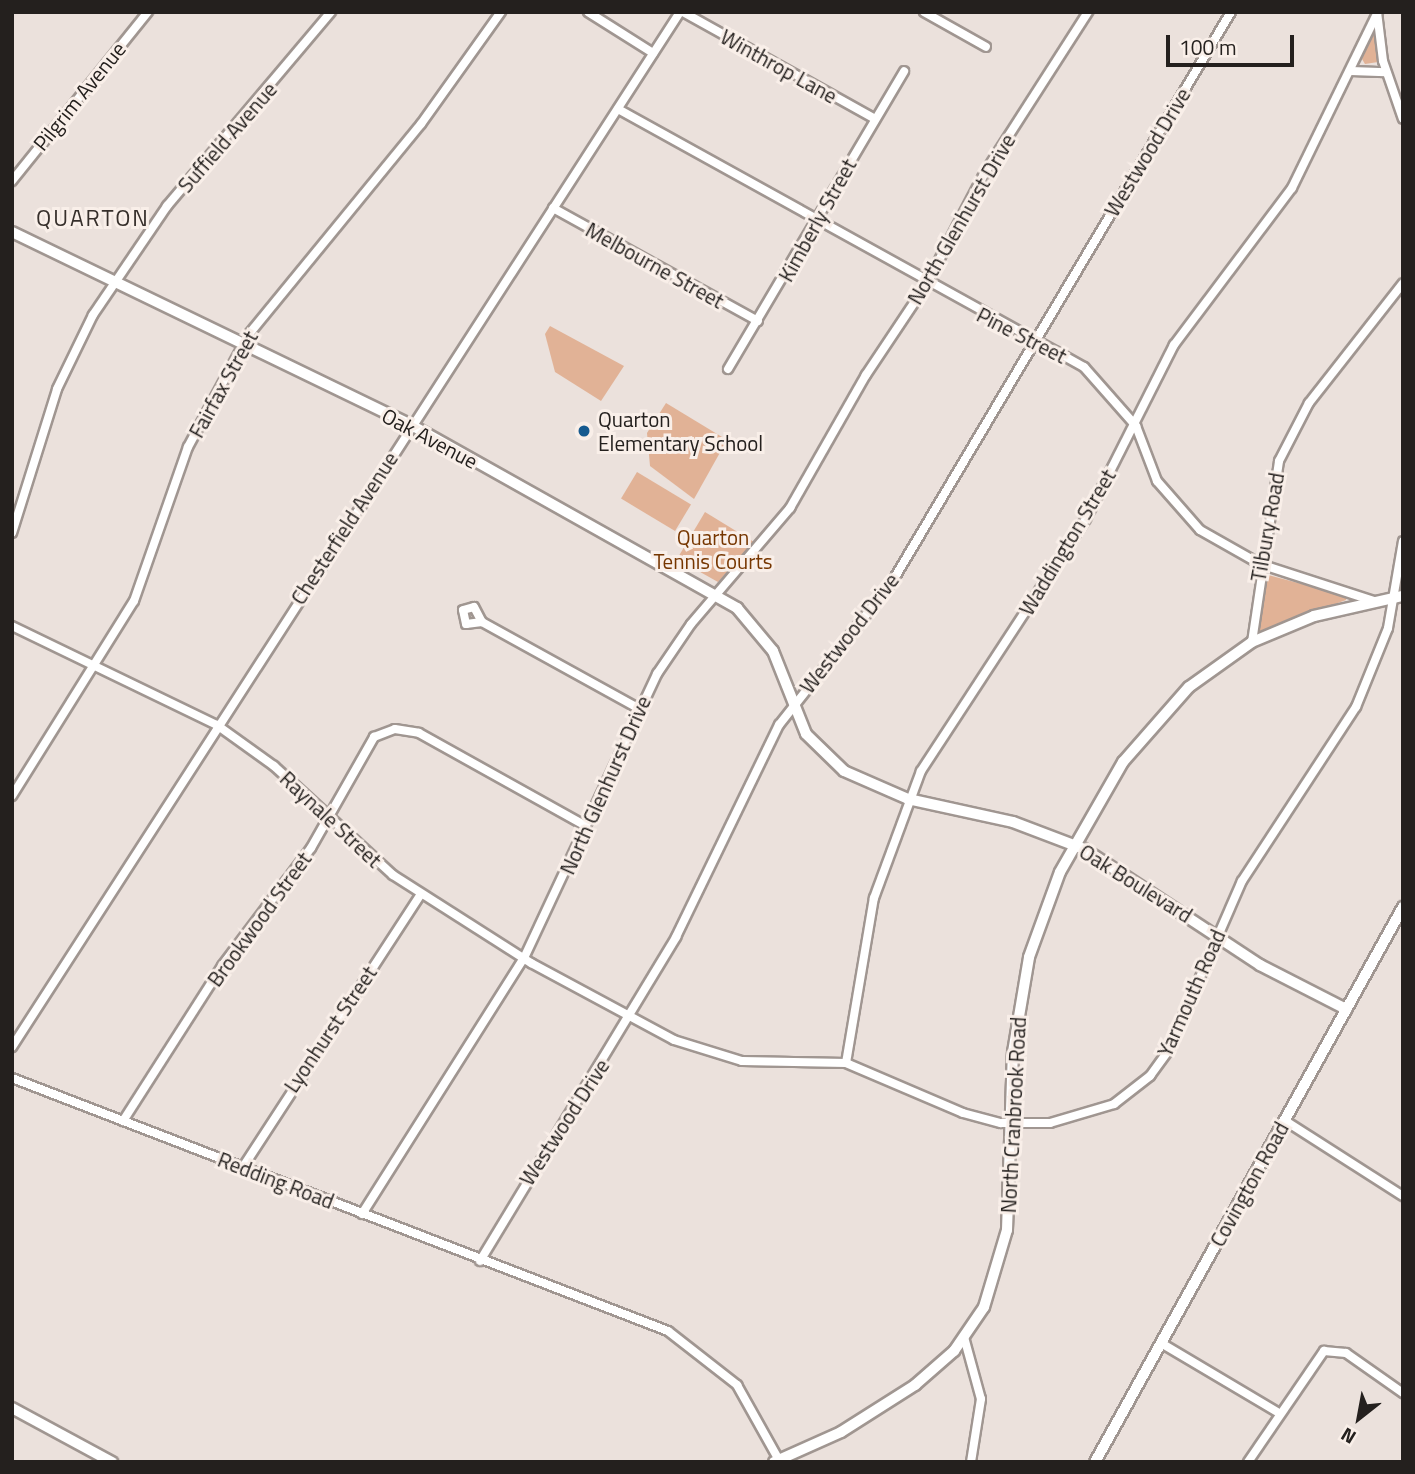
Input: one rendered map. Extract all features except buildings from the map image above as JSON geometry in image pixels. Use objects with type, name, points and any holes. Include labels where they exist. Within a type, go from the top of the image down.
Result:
[{"type":"street","name":"Pilgrim Avenue","points":[[12,181],[148,12]]},
{"type":"street","name":"Suffield Avenue","points":[[12,533],[57,389],[114,282],[176,196],[331,12]]},
{"type":"street","name":"Fairfax Street","points":[[12,796],[96,666],[134,601],[188,447],[243,344],[421,124],[501,12]]},
{"type":"street","points":[[588,12],[653,52]]},
{"type":"street","name":"Chesterfield Avenue","points":[[12,1047],[217,725],[681,12]]},
{"type":"street","name":"Winthrop Lane","points":[[681,12],[875,119]]},
{"type":"street","points":[[925,12],[986,47]]},
{"type":"street","name":"North Glenhurst Drive","points":[[362,1214],[524,958],[638,708],[691,624],[785,516],[866,375],[926,285],[984,174],[1087,12]]},
{"type":"street","name":"Westwood Drive","points":[[480,1261],[630,1017],[793,706],[891,582],[1037,343],[1231,12]]},
{"type":"street","points":[[1378,12],[1386,72],[1403,119]]},
{"type":"street","name":"Waddington Street","points":[[846,1063],[868,919],[908,799],[949,723],[1086,519],[1136,426],[1174,345],[1292,188],[1378,12]]},
{"type":"street","name":"Kimberly Street","points":[[728,369],[820,222],[904,71]]},
{"type":"street","points":[[1351,71],[1386,72]]},
{"type":"street","name":"Pine Street","points":[[618,109],[820,222],[926,285],[1090,371],[1136,426],[1157,481],[1183,515],[1259,564],[1374,601]]},
{"type":"street","name":"Melbourne Street","points":[[553,208],[758,321]]},
{"type":"street","name":"Oak Avenue","points":[[12,232],[413,426],[717,596],[763,634],[793,706]]},
{"type":"street","name":"Tilbury Road","points":[[1252,642],[1259,564],[1271,488],[1293,429],[1403,283]]},
{"type":"street","name":"Yarmouth Road","points":[[682,1044],[742,1061],[846,1063],[963,1113],[1011,1124],[1078,1118],[1139,1086],[1168,1051],[1215,935],[1257,855],[1343,734],[1382,649],[1399,597],[1403,541]]},
{"type":"street","name":"North Cranbrook Road","points":[[778,1461],[889,1403],[964,1338],[989,1295],[1004,1250],[1011,1124],[1025,973],[1074,844],[1153,723],[1200,678],[1252,642],[1314,616],[1399,597]]},
{"type":"street","points":[[482,622],[638,708]]},
{"type":"street","name":"Raynale Street","points":[[12,626],[217,725],[274,766],[328,820],[421,894],[524,958],[682,1044]]},
{"type":"street","name":"Oak Boulevard","points":[[793,706],[806,734],[829,760],[908,799],[996,817],[1074,844],[1215,935],[1346,1009]]},
{"type":"street","name":"Brookwood Street","points":[[123,1121],[222,966],[328,820],[368,744],[403,728],[584,825]]},
{"type":"street","name":"Lyonhurst Street","points":[[243,1167],[421,894]]},
{"type":"street","name":"Covington Road","points":[[1095,1462],[1403,907]]},
{"type":"street","name":"Redding Road","points":[[12,1078],[539,1285],[650,1322],[695,1347],[746,1397],[778,1461]]},
{"type":"street","points":[[1284,1121],[1403,1196]]},
{"type":"street","points":[[964,1338],[981,1399],[971,1462]]},
{"type":"street","points":[[1161,1343],[1277,1412]]},
{"type":"street","points":[[1248,1462],[1277,1412],[1316,1357],[1333,1348],[1403,1393]]},
{"type":"street","points":[[12,1408],[112,1462]]},
{"type":"green space","points":[[1374,32],[1378,62],[1365,64],[1362,59]]},
{"type":"green space","points":[[550,326],[624,366],[601,401],[555,372],[545,334]]},
{"type":"green space","points":[[666,403],[727,440],[694,499],[650,466],[647,433]]},
{"type":"green space","points":[[637,472],[691,504],[675,531],[621,499]]},
{"type":"green space","name":"Quarton Tennis Courts","points":[[705,512],[754,542],[718,582],[677,559]]},
{"type":"green space","points":[[1264,574],[1347,596],[1346,600],[1259,632]]},
{"type":"place","name":"Quarton Elementary School","points":[[584,431]]},
{"type":"district","name":"QUARTON","points":[[93,218]]}]
